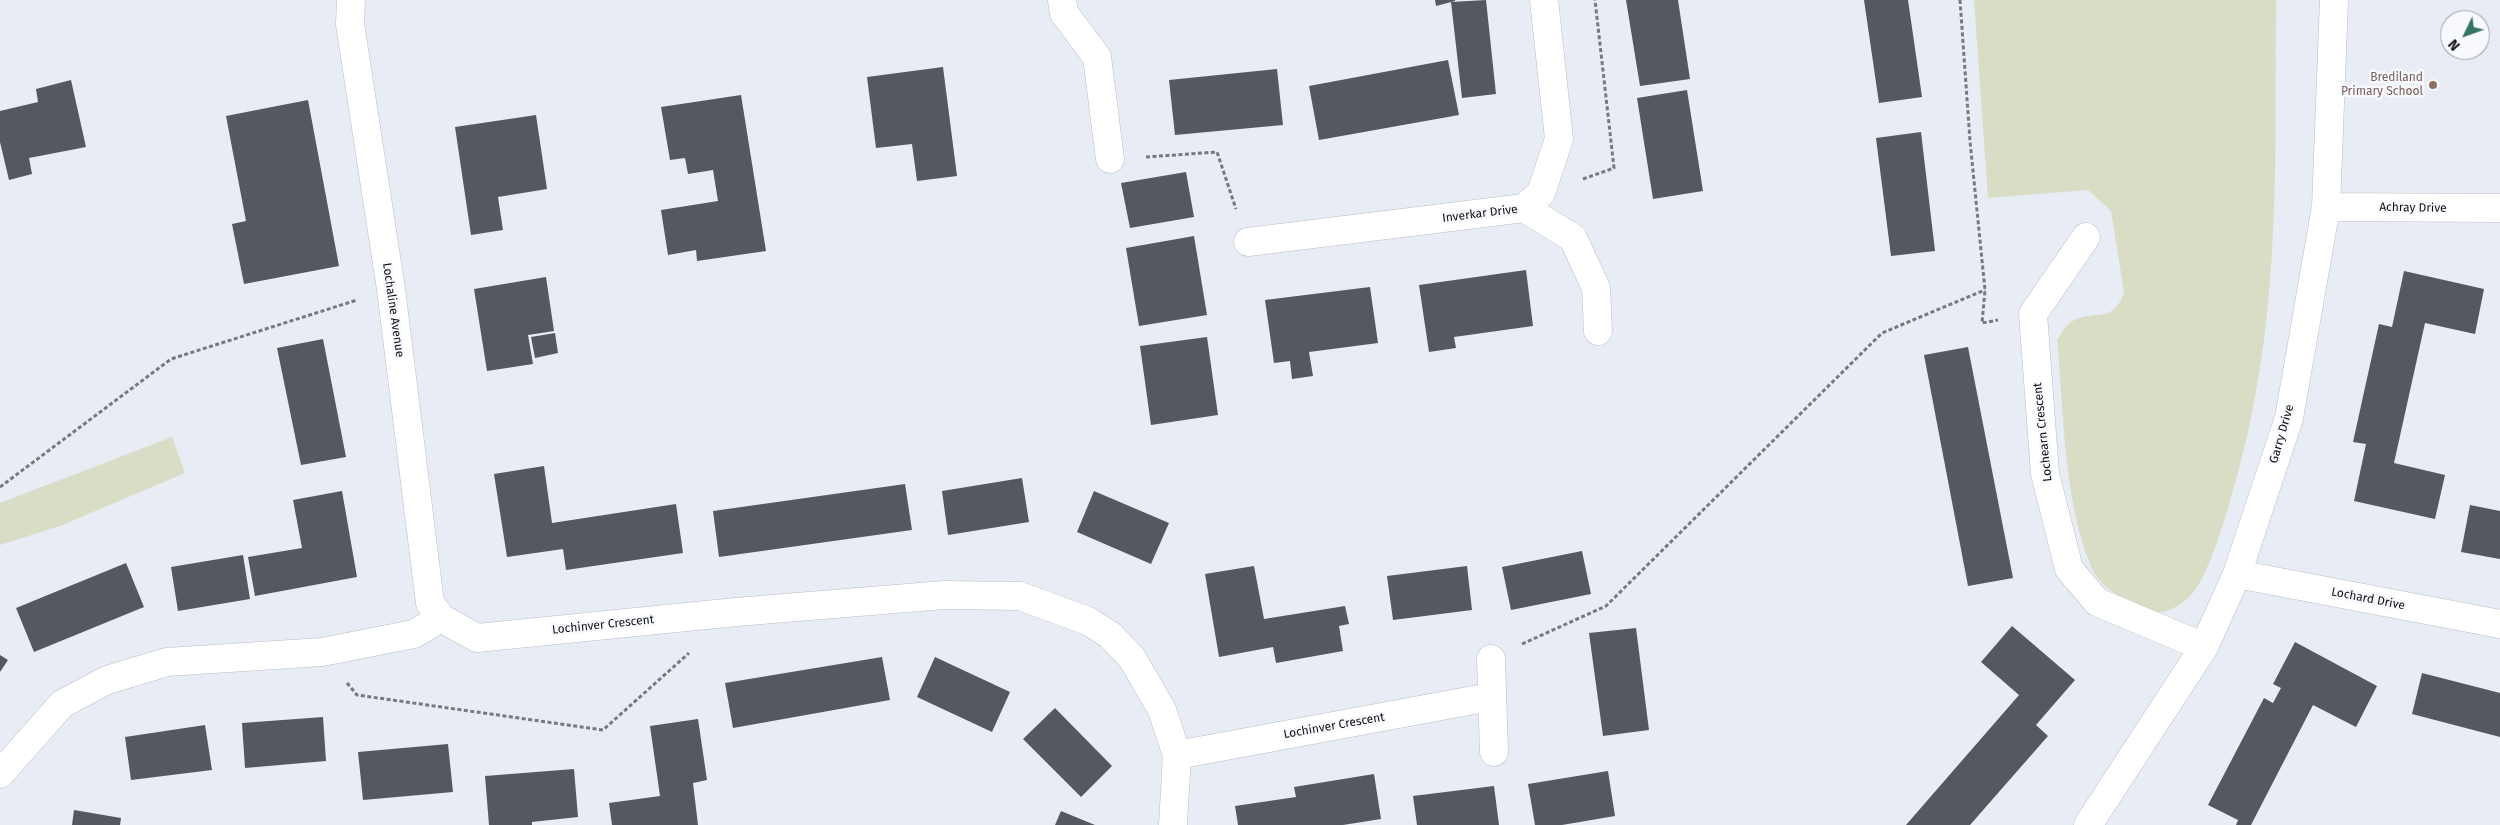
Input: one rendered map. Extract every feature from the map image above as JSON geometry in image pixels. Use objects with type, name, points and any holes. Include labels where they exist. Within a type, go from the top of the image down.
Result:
[{"type":"street","name":"Lochaline Avenue","points":[[351,0],[350,24],[391,289],[430,603],[441,618]]},
{"type":"street","points":[[1062,0],[1064,13],[1097,57],[1110,159]]},
{"type":"street","points":[[1544,0],[1559,139],[1533,201],[1572,238],[1596,288],[1598,331]]},
{"type":"street","name":"Garry Drive","points":[[2088,825],[2204,647],[2237,574],[2289,418],[2326,207],[2334,0]]},
{"type":"street","name":"Inverkar Drive","points":[[1248,242],[1533,201]]},
{"type":"street","name":"Achray Drive","points":[[2326,207],[2500,208]]},
{"type":"street","points":[[2033,314],[2086,237]]},
{"type":"street","name":"Lochearn Crescent","points":[[2033,314],[2045,474],[2069,569],[2097,602],[2204,647]]},
{"type":"street","name":"Lochard Drive","points":[[2237,574],[2500,624]]},
{"type":"street","name":"Lochinver Crescent","points":[[441,618],[477,638],[736,612],[944,595],[1020,596],[1088,621],[1110,635],[1132,658],[1162,710],[1178,755],[1173,825]]},
{"type":"street","points":[[0,774],[62,704],[107,680],[167,662],[322,652],[414,634],[441,618]]},
{"type":"street","points":[[1491,658],[1490,697],[1494,752]]},
{"type":"street","name":"Lochinver Crescent","points":[[1178,755],[1490,697]]},
{"type":"path","points":[[1533,201],[1614,168],[1595,0]]},
{"type":"path","points":[[1960,0],[1970,141],[1985,290],[1982,323],[2033,314]]},
{"type":"path","points":[[1110,159],[1217,152],[1248,242]]},
{"type":"path","points":[[0,487],[171,359],[391,289]]},
{"type":"path","points":[[1491,658],[1606,606],[1882,332],[1985,290]]},
{"type":"path","points":[[322,652],[357,695],[602,730],[692,651]]},
{"type":"green space","points":[[1974,0],[2276,0],[2274,210],[2271,262],[2267,314],[2251,418],[2227,511],[2200,582],[2191,595],[2183,602],[2163,612],[2144,609],[2114,593],[2102,584],[2093,571],[2081,538],[2074,510],[2066,454],[2057,340],[2069,323],[2079,318],[2108,313],[2114,309],[2124,292],[2111,211],[2088,190],[1988,198]]},
{"type":"green space","points":[[172,437],[185,473],[60,526],[0,545],[0,503]]},
{"type":"building","points":[[1435,0],[1455,0],[1455,1],[1436,6]]},
{"type":"building","points":[[1486,0],[1496,94],[1462,98],[1451,2]]},
{"type":"building","points":[[1626,0],[1678,0],[1690,79],[1640,86]]},
{"type":"building","points":[[1864,0],[1908,0],[1922,97],[1879,103]]},
{"type":"building","points":[[1448,60],[1459,115],[1319,140],[1309,86]]},
{"type":"building","points":[[943,67],[957,176],[917,181],[912,144],[876,148],[867,77]]},
{"type":"building","points":[[1277,69],[1283,125],[1175,135],[1169,80]]},
{"type":"building","points":[[71,80],[86,147],[29,158],[32,174],[9,180],[0,142],[0,111],[38,102],[36,89]]},
{"type":"building","points":[[1687,90],[1703,191],[1653,199],[1637,98]]},
{"type":"building","points":[[741,95],[766,251],[697,261],[696,250],[668,255],[661,210],[718,201],[713,170],[688,174],[685,158],[670,160],[661,107]]},
{"type":"building","points":[[308,100],[339,266],[244,284],[232,224],[246,221],[226,116]]},
{"type":"building","points":[[536,115],[547,189],[498,197],[503,230],[471,235],[455,127]]},
{"type":"building","points":[[1921,132],[1935,251],[1891,256],[1876,138]]},
{"type":"building","points":[[1186,172],[1194,217],[1130,228],[1121,183]]},
{"type":"building","points":[[1194,236],[1207,315],[1139,326],[1126,248]]},
{"type":"building","points":[[1526,270],[1533,326],[1454,337],[1456,348],[1429,352],[1419,285]]},
{"type":"building","points":[[2404,271],[2484,289],[2475,334],[2425,323],[2394,463],[2445,475],[2435,519],[2354,501],[2366,444],[2353,442],[2379,324],[2392,327]]},
{"type":"building","points":[[546,277],[554,331],[528,335],[533,364],[487,371],[474,289]]},
{"type":"building","points":[[1370,287],[1378,343],[1309,352],[1313,376],[1292,379],[1290,361],[1274,363],[1265,300]]},
{"type":"building","points":[[555,333],[558,353],[535,358],[531,337]]},
{"type":"building","points":[[1207,337],[1218,415],[1151,425],[1140,346]]},
{"type":"building","points":[[323,339],[346,457],[301,465],[277,348]]},
{"type":"building","points":[[1968,347],[2013,578],[1968,586],[1924,355]]},
{"type":"building","points":[[544,466],[552,523],[676,504],[683,553],[566,570],[563,549],[507,557],[494,474]]},
{"type":"building","points":[[1022,478],[1029,522],[948,535],[942,491]]},
{"type":"building","points":[[905,484],[912,530],[719,557],[713,511]]},
{"type":"building","points":[[342,491],[357,577],[255,596],[248,557],[302,548],[293,500]]},
{"type":"building","points":[[1094,491],[1169,523],[1151,564],[1077,532]]},
{"type":"building","points":[[2470,505],[2500,511],[2500,559],[2461,552]]},
{"type":"building","points":[[1582,551],[1591,594],[1511,610],[1502,567]]},
{"type":"building","points":[[243,555],[250,599],[178,611],[171,567]]},
{"type":"building","points":[[126,563],[144,607],[34,652],[16,608]]},
{"type":"building","points":[[1254,566],[1264,619],[1345,606],[1349,624],[1339,626],[1343,651],[1276,663],[1273,647],[1219,657],[1205,574]]},
{"type":"building","points":[[1467,566],[1472,610],[1393,620],[1387,576]]},
{"type":"building","points":[[2012,626],[2075,680],[2036,725],[2048,736],[1970,825],[1906,825],[2019,695],[1981,662]]},
{"type":"building","points":[[1636,628],[1649,730],[1603,736],[1589,633]]},
{"type":"building","points":[[2295,642],[2377,686],[2356,727],[2313,705],[2251,825],[2236,825],[2238,820],[2208,805],[2264,698],[2273,703],[2281,688],[2273,684]]},
{"type":"building","points":[[0,655],[8,660],[0,672]]},
{"type":"building","points":[[882,657],[890,700],[733,728],[725,683]]},
{"type":"building","points":[[935,657],[1010,692],[992,732],[917,697]]},
{"type":"building","points":[[2422,673],[2500,693],[2500,737],[2412,714]]},
{"type":"building","points":[[1055,708],[1112,766],[1081,797],[1023,739]]},
{"type":"building","points":[[323,717],[326,761],[245,768],[242,723]]},
{"type":"building","points":[[698,719],[707,780],[693,783],[698,825],[612,825],[609,803],[660,796],[650,726]]},
{"type":"building","points":[[205,725],[212,770],[131,780],[125,737]]},
{"type":"building","points":[[448,744],[453,792],[363,800],[358,752]]},
{"type":"building","points":[[574,769],[578,817],[532,822],[532,825],[489,825],[485,776]]},
{"type":"building","points":[[1608,771],[1615,816],[1562,825],[1535,825],[1528,784]]},
{"type":"building","points":[[1374,774],[1381,819],[1343,825],[1238,825],[1235,806],[1296,797],[1294,787]]},
{"type":"building","points":[[1494,786],[1499,825],[1417,825],[1413,796]]},
{"type":"building","points":[[74,810],[121,818],[120,825],[72,825]]},
{"type":"building","points":[[1061,811],[1095,825],[1055,825]]},
{"type":"place","name":"Brediland Primary School","points":[[2433,85]]}]
